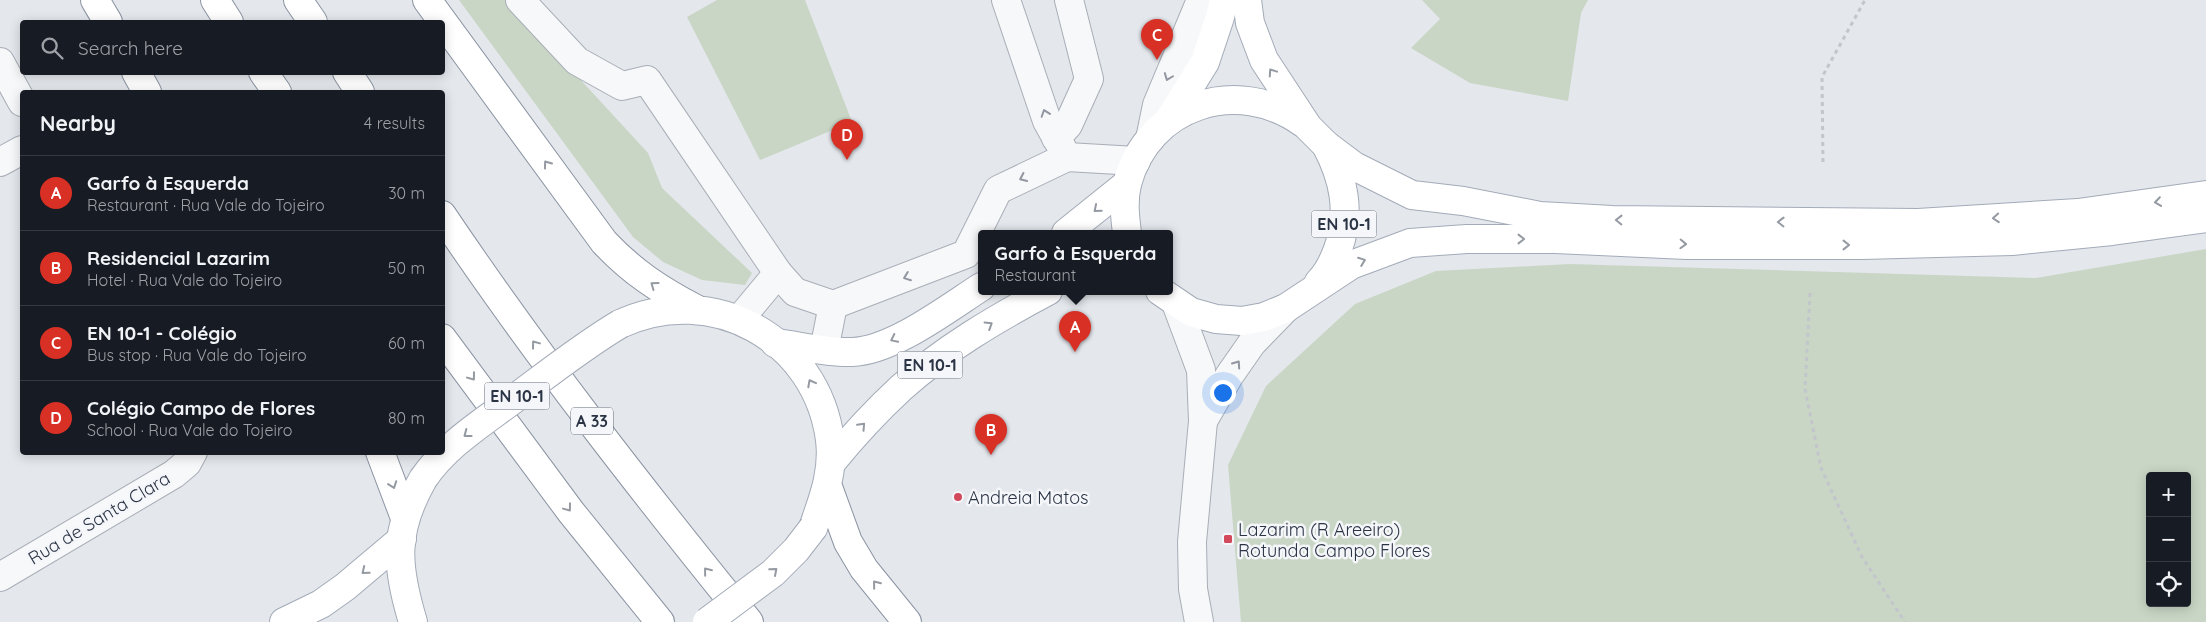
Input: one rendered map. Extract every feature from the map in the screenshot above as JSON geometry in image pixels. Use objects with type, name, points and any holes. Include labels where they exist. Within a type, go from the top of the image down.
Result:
[{"type":"main road","points":[[95,0],[107,20]]},
{"type":"main road","points":[[215,0],[228,20]]},
{"type":"main road","points":[[298,0],[312,20]]},
{"type":"main road","points":[[427,0],[442,20]]},
{"type":"main road","name":"EN 10-1","points":[[1127,230],[1124,210],[1145,151],[1205,62],[1224,0]]},
{"type":"main road","name":"EN 10-1","points":[[1168,297],[1191,312],[1216,319],[1242,321],[1264,317],[1296,302],[1322,279],[1334,259],[1342,237],[1346,215],[1344,192],[1338,168],[1264,60],[1250,24],[1247,0]]},
{"type":"main road","points":[[445,25],[604,242],[626,265],[659,290],[696,309]]},
{"type":"main road","points":[[138,75],[147,90]]},
{"type":"main road","points":[[265,75],[276,90]]},
{"type":"main road","points":[[349,75],[359,90]]},
{"type":"main road","name":"EN 10-1","points":[[1069,230],[1145,151],[1198,106],[1214,101],[1240,99],[1264,102],[1288,112],[1317,136]]},
{"type":"main road","points":[[1317,136],[1354,166],[1412,195],[1463,201],[1540,216],[1612,220],[1918,223],[2078,213],[2206,195]]},
{"type":"main road","name":"A 33","points":[[445,218],[484,276],[657,509],[749,622]]},
{"type":"main road","points":[[1296,302],[1351,265],[1410,243],[1467,239],[1555,239],[1687,245],[1862,245],[2012,241],[2112,231],[2206,218]]},
{"type":"main road","name":"EN 10-1","points":[[775,343],[853,352],[880,346],[911,331],[978,289]]},
{"type":"main road","name":"EN 10-1","points":[[829,475],[877,411],[903,386],[960,344],[1041,295]]},
{"type":"main road","name":"EN 10-1","points":[[445,453],[595,339],[620,324],[653,312],[696,309],[739,320],[766,334],[794,359],[810,380],[824,412],[830,440],[829,475],[813,528],[796,550],[773,573],[707,622]]},
{"type":"main road","points":[[445,342],[571,512],[660,622]]},
{"type":"main road","points":[[381,455],[403,528]]},
{"type":"main road","name":"EN 10-1","points":[[413,622],[402,586],[399,558],[403,528],[423,479],[433,463],[442,455]]},
{"type":"main road","points":[[829,475],[848,542],[864,569],[907,622]]},
{"type":"main road","name":"EN 10-1","points":[[284,622],[321,604],[345,587],[403,528]]},
{"type":"street","points":[[520,0],[577,61],[622,86],[647,80],[778,272],[795,292],[834,305],[966,254],[998,190],[1062,148],[1145,151],[1157,105],[1200,0]]},
{"type":"street","points":[[1006,0],[1047,121],[1062,148]]},
{"type":"street","points":[[1062,148],[1068,125],[1089,79],[1069,0]]},
{"type":"street","points":[[0,62],[20,98]]},
{"type":"street","points":[[0,162],[20,151]]},
{"type":"street","points":[[739,320],[778,272]]},
{"type":"street","points":[[1168,297],[1202,370],[1203,421],[1192,542],[1193,589],[1199,622]]},
{"type":"street","points":[[1203,421],[1229,376],[1252,343],[1296,302]]},
{"type":"street","points":[[824,350],[834,305]]},
{"type":"street","name":"Rua de Santa Clara","points":[[0,577],[174,474],[187,463],[191,455]]},
{"type":"path","points":[[1823,162],[1822,77],[1865,0]]},
{"type":"path","points":[[1810,293],[1805,390],[1821,468],[1862,557],[1905,622]]},
{"type":"green space","points":[[459,0],[507,0],[648,153],[662,188],[752,273],[745,285],[702,280],[663,262],[633,237]]},
{"type":"green space","points":[[717,0],[805,0],[852,122],[760,160],[687,17]]},
{"type":"green space","points":[[1422,0],[1588,0],[1581,13],[1568,101],[1470,83],[1411,48],[1440,19]]},
{"type":"green space","points":[[2206,249],[2206,622],[1241,622],[1228,465],[1266,386],[1355,304],[1436,271],[1570,264],[2036,278]]},
{"type":"place","name":"EN 10-1 - Colégio","points":[[1157,60]]},
{"type":"place","name":"Colégio Campo de Flores","points":[[847,160]]},
{"type":"place","name":"Garfo à Esquerda","points":[[1075,352]]},
{"type":"place","name":"Residencial Lazarim","points":[[991,455]]},
{"type":"place","name":"Andreia Matos","points":[[958,497]]},
{"type":"place","name":"Lazarim (R Areeiro) Rotunda Campo Flores","points":[[1228,539]]}]
